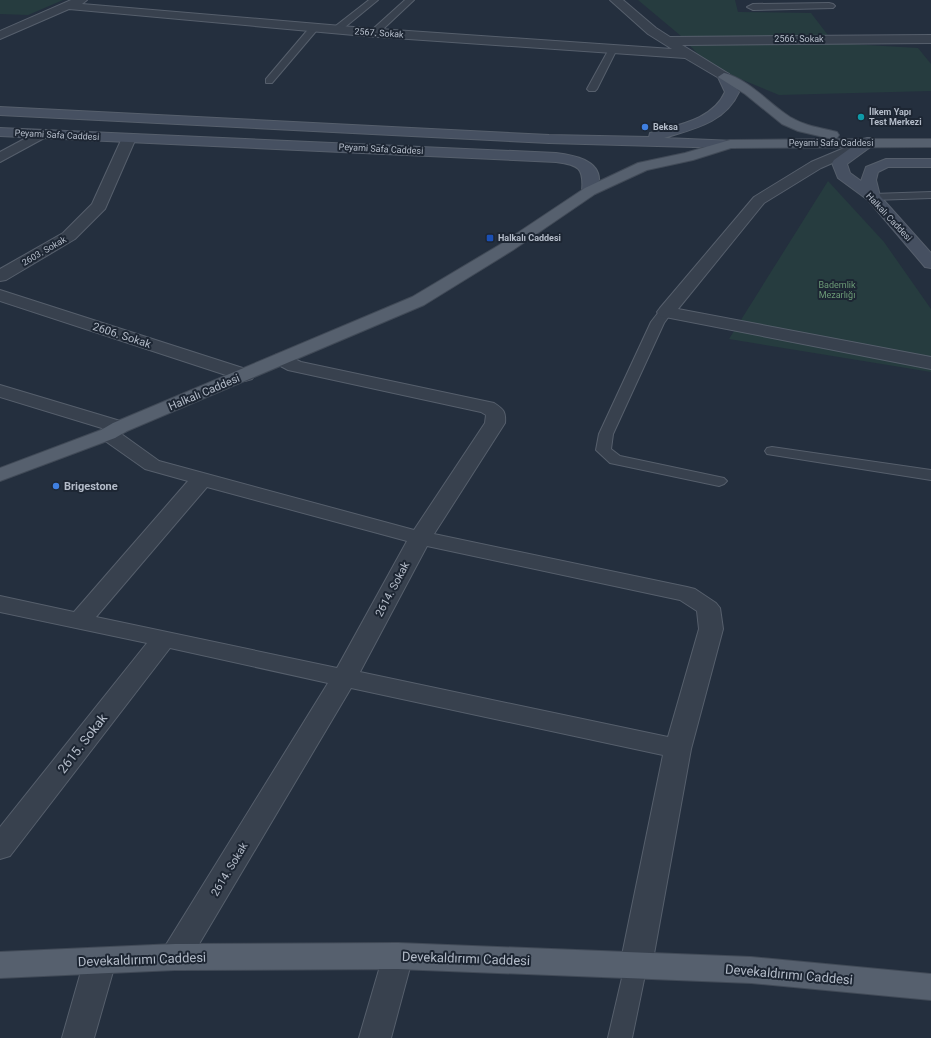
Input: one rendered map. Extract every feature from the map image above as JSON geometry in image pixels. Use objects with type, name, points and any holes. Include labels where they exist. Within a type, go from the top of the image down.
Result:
[{"type":"main road","points":[[636,140],[703,121],[723,109],[730,101],[732,92],[724,77]]},
{"type":"main road","points":[[724,77],[747,88],[787,120],[798,126],[868,142]]},
{"type":"main road","name":"Peyami Safa Caddesi","points":[[0,111],[550,139],[636,140],[730,144],[868,142],[931,143]]},
{"type":"main road","name":"Peyami Safa Caddesi","points":[[0,132],[566,158],[586,168],[591,176],[590,191],[643,166],[688,157],[730,144]]},
{"type":"main road","name":"Halkalı Caddesi","points":[[868,142],[839,163],[843,175],[873,197],[928,256]]},
{"type":"main road","points":[[873,197],[868,180],[871,170],[886,163],[931,162]]},
{"type":"main road","name":"Halkalı Caddesi","points":[[0,475],[114,430],[418,301],[507,247],[590,191]]},
{"type":"main road","name":"Devekaldırımı Caddesi","points":[[0,964],[175,957],[398,956],[751,970],[931,987]]},
{"type":"street","points":[[0,35],[36,18],[81,0]]},
{"type":"street","points":[[616,0],[652,30],[724,77]]},
{"type":"street","points":[[753,7],[828,3],[843,39]]},
{"type":"street","name":"2567. Sokak","points":[[69,6],[336,30],[688,54]]},
{"type":"street","points":[[7,18],[36,18]]},
{"type":"street","name":"2566. Sokak","points":[[668,41],[931,39]]},
{"type":"street","points":[[0,158],[41,134]]},
{"type":"street","name":"2603. Sokak","points":[[0,276],[70,236],[99,206],[129,138]]},
{"type":"street","points":[[868,142],[816,165],[759,200],[666,312],[931,363]]},
{"type":"street","name":"2606. Sokak","points":[[0,295],[245,375]]},
{"type":"street","name":"2614. Sokak","points":[[175,957],[344,678],[420,538],[495,422],[496,413],[488,407],[295,366],[282,359]]},
{"type":"street","points":[[0,391],[114,430],[152,465],[420,538],[687,594],[708,608],[711,629],[678,749],[636,965]]},
{"type":"street","points":[[79,621],[202,479]]},
{"type":"street","points":[[0,604],[678,749]]},
{"type":"street","name":"2615. Sokak","points":[[0,848],[164,639]]},
{"type":"street","points":[[375,1038],[398,956]]},
{"type":"street","points":[[78,1038],[100,961]]},
{"type":"lane","points":[[377,30],[410,0]]},
{"type":"lane","points":[[336,30],[378,3],[403,6]]},
{"type":"lane","points":[[269,81],[314,28]]},
{"type":"lane","points":[[592,89],[613,49]]},
{"type":"lane","points":[[873,197],[931,195]]},
{"type":"lane","points":[[666,312],[658,322],[606,434],[603,450],[615,460],[720,481]]},
{"type":"lane","points":[[772,451],[931,475]]},
{"type":"lane","points":[[620,1038],[636,965]]},
{"type":"green space","points":[[0,0],[63,0],[28,15],[0,14]]},
{"type":"green space","points":[[638,0],[735,0],[738,12],[811,13],[834,43],[918,48],[931,64],[931,91],[779,95],[709,66],[681,36]]},
{"type":"green space","name":"Bademlik Mezarlığı","points":[[828,181],[884,242],[931,309],[931,372],[729,339]]},
{"type":"place","name":"İlkem Yapı Test Merkezi","points":[[861,117]]},
{"type":"place","name":"Beksa","points":[[645,127]]},
{"type":"place","name":"Halkalı Caddesi","points":[[490,238]]},
{"type":"place","name":"Brigestone","points":[[56,486]]}]
